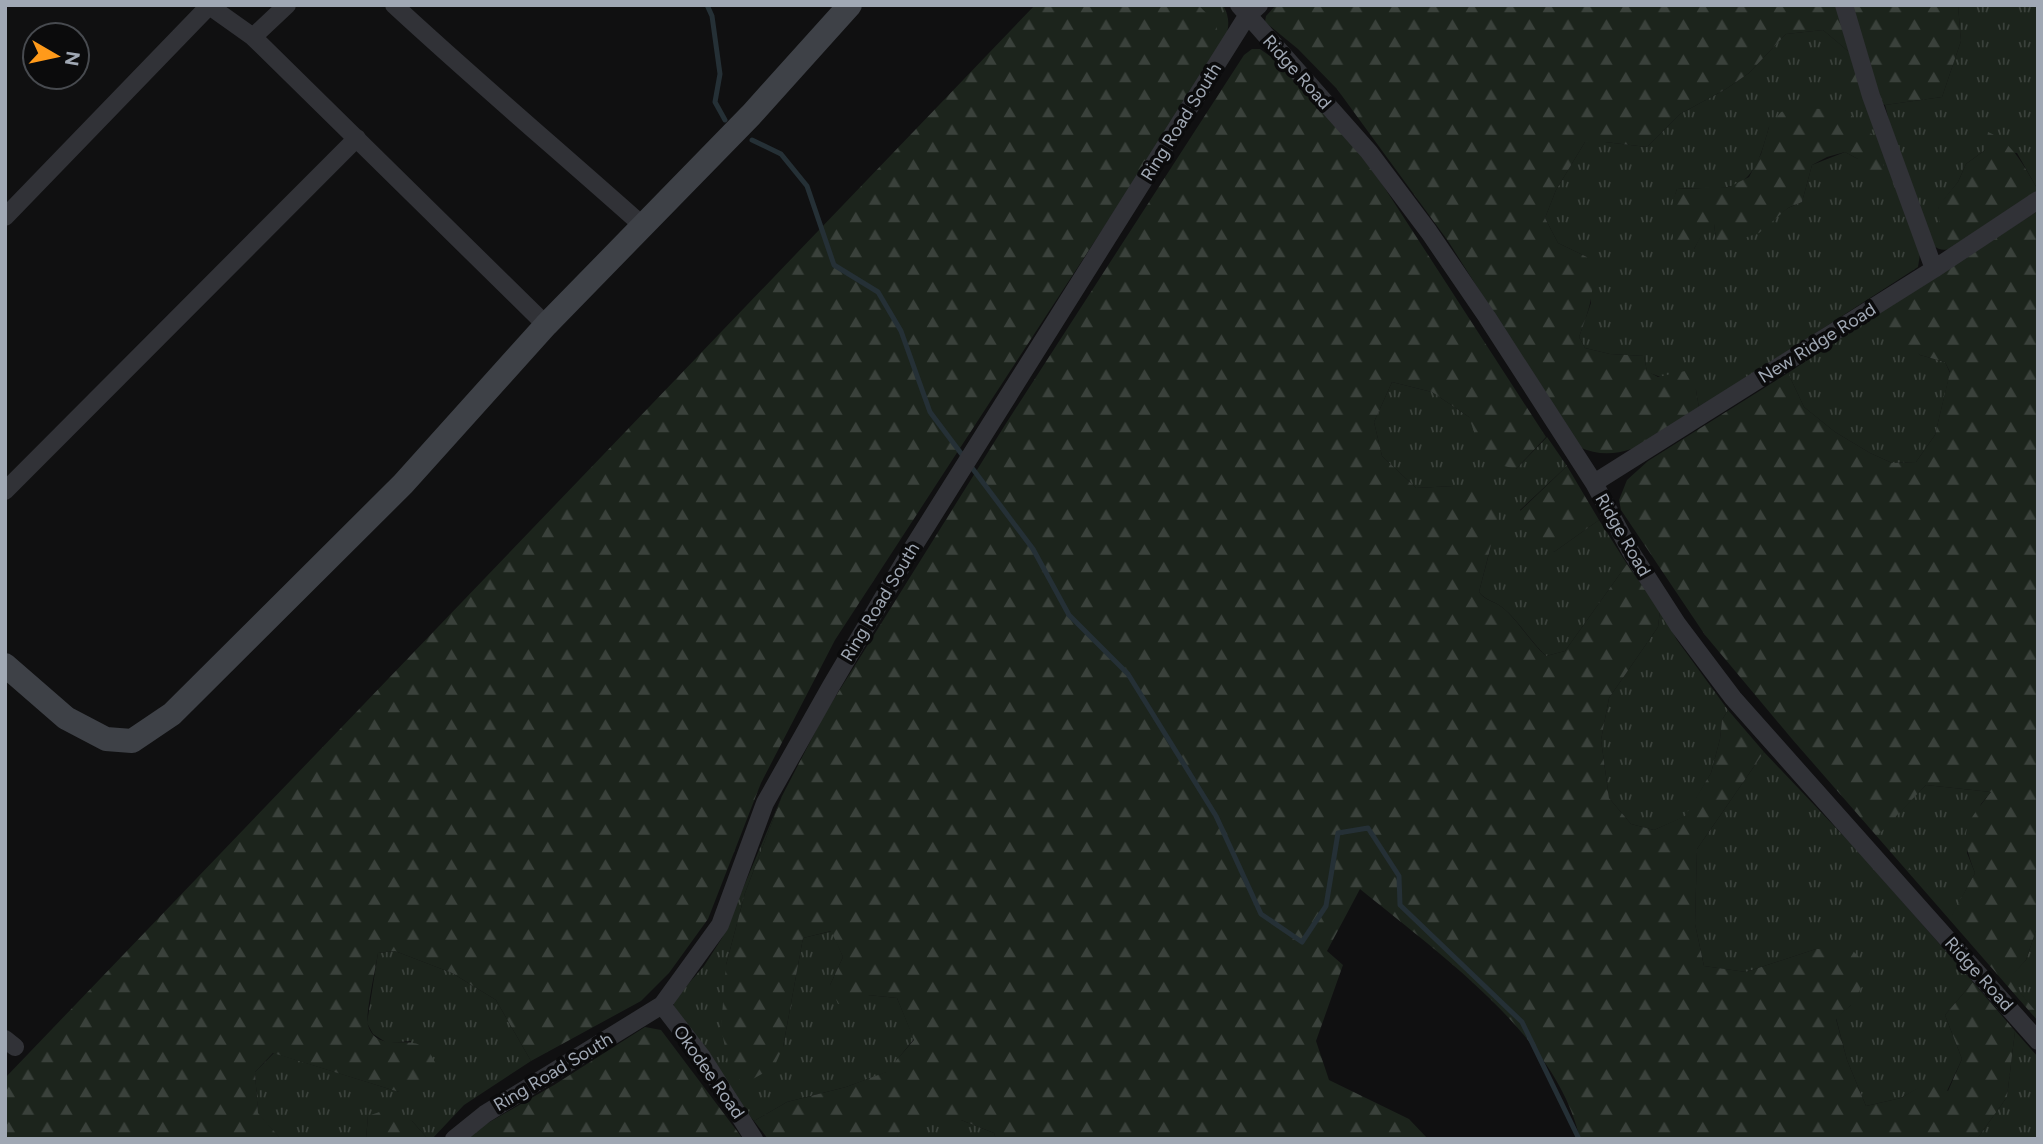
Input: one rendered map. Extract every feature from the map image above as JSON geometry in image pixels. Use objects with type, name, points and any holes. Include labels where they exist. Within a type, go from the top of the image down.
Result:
[{"type":"street","points":[[5,216],[209,5],[253,37],[545,325]]},
{"type":"street","points":[[253,37],[287,5]]},
{"type":"street","points":[[394,5],[475,80],[525,120],[643,226]]},
{"type":"street","points":[[5,665],[66,718],[106,739],[132,741],[172,714],[403,484],[545,325],[751,114],[850,5]]},
{"type":"street","points":[[1844,5],[1871,96],[1934,269]]},
{"type":"street","name":"Ring Road South","points":[[454,1139],[485,1114],[662,1005],[720,925],[765,803],[910,552],[1059,317],[1248,9]]},
{"type":"street","name":"Ridge Road","points":[[1248,9],[1369,152],[1404,199],[1487,317],[1594,483],[1631,551],[1678,625],[1733,698],[2038,1041]]},
{"type":"street","points":[[5,491],[357,138]]},
{"type":"street","name":"New Ridge Road","points":[[1594,483],[1934,269],[2038,200]]},
{"type":"street","name":"Okodee Road","points":[[662,1005],[702,1057],[754,1139]]},
{"type":"green space","points":[[1035,5],[1198,5],[1214,22],[1218,32],[1216,55],[835,640],[761,783],[708,919],[669,973],[641,1001],[531,1061],[496,1000],[452,973],[395,951],[378,953],[369,1002],[368,1025],[378,1039],[418,1044],[427,1049],[437,1066],[431,1083],[399,1092],[273,1053],[255,1072],[258,1113],[281,1139],[5,1139],[5,1078]]},
{"type":"green space","points":[[1198,5],[1223,5],[1226,12],[1227,31],[1216,55]]},
{"type":"green space","points":[[1276,5],[1958,5],[1961,41],[1942,97],[1885,105],[1847,84],[1848,51],[1823,30],[1786,34],[1749,73],[1680,114],[1647,147],[1585,142],[1556,190],[1545,218],[1558,243],[1587,257],[1591,267],[1591,297],[1579,337],[1585,348],[1610,354],[1644,356],[1647,371],[1658,377],[1685,371],[1696,390],[1699,408],[1642,444],[1612,453],[1579,447],[1448,241],[1337,89],[1298,49],[1265,22],[1266,16]]},
{"type":"green space","points":[[1958,5],[2038,5],[2038,190],[2017,153],[1985,150],[1966,164],[1958,182],[1938,207],[1957,247],[1944,250],[1933,245],[1899,159],[1885,105],[1942,97],[1961,41]]},
{"type":"green space","points":[[1823,30],[1848,51],[1868,96],[1921,248],[1918,267],[1699,408],[1696,390],[1647,372],[1644,356],[1610,354],[1585,348],[1579,337],[1591,303],[1587,257],[1558,243],[1545,218],[1556,190],[1585,142],[1647,147],[1680,114],[1749,73],[1786,34]],"holes":[[[1845,110],[1858,159],[1845,152],[1812,165],[1802,202],[1776,217],[1716,239],[1714,224],[1707,224],[1694,249],[1674,214],[1677,189],[1727,187],[1745,179],[1756,164],[1769,127],[1826,111]]]},
{"type":"green space","points":[[1252,49],[1260,49],[1280,63],[1362,153],[1546,437],[1516,469],[1484,461],[1469,417],[1432,392],[1392,382],[1374,422],[1382,456],[1416,488],[1480,488],[1499,514],[1479,592],[1508,613],[1546,656],[1565,651],[1627,564],[1660,610],[1658,627],[1609,698],[1601,740],[1609,798],[1631,824],[1654,830],[1685,816],[1711,773],[1722,720],[1728,710],[1764,752],[1697,849],[1695,924],[1704,966],[1746,972],[1816,949],[1852,950],[1872,970],[1851,1005],[1836,1019],[1847,1060],[1866,1106],[1901,1098],[1929,1081],[1948,1091],[1962,1059],[1945,1015],[1973,982],[2015,1031],[2007,1097],[1977,1139],[1580,1139],[1567,1101],[1547,1065],[1521,1032],[1491,999],[1458,969],[1360,889],[1327,951],[1343,965],[1316,1041],[1329,1080],[1409,1119],[1428,1139],[996,1139],[994,1133],[961,1120],[906,1120],[896,1139],[768,1139],[754,1121],[787,1102],[846,1087],[886,1072],[914,1040],[897,998],[868,995],[838,1004],[830,985],[843,957],[831,931],[803,938],[783,1047],[774,1067],[744,1084],[730,1071],[721,1028],[726,965],[745,893],[782,796],[824,715],[1005,425],[1244,55]]},
{"type":"green space","points":[[1799,108],[1845,110],[1875,137],[1885,170],[1870,176],[1860,168],[1858,159],[1845,152],[1827,157],[1812,165],[1802,202],[1788,208],[1759,233],[1723,245],[1716,239],[1714,224],[1708,224],[1694,249],[1683,250],[1673,243],[1673,200],[1677,189],[1729,187],[1749,177],[1761,154],[1769,127],[1781,112]]},
{"type":"green space","points":[[1988,132],[2012,149],[2038,190],[2036,194],[1957,247],[1950,245],[1940,225],[1938,206],[1958,182],[1966,164],[1985,150]]},
{"type":"green space","points":[[2038,211],[2038,924],[2026,960],[2009,979],[2038,1014],[2038,1021],[1705,635],[1621,510],[1619,500],[1627,480],[1648,461],[1788,373],[1804,407],[1835,432],[1892,463],[1916,462],[1935,435],[1950,372],[1945,362],[1920,355],[1889,332],[1881,311]],"holes":[[[1926,785],[1991,792],[1967,829],[1967,847],[1975,873],[1952,915],[1879,834]]]},
{"type":"green space","points":[[1881,311],[1920,355],[1945,362],[1950,373],[1935,435],[1916,462],[1892,463],[1835,432],[1804,407],[1788,373]]},
{"type":"green space","points":[[1392,382],[1432,392],[1469,417],[1516,469],[1547,437],[1567,466],[1520,510],[1554,552],[1599,520],[1627,564],[1565,651],[1546,656],[1508,613],[1479,592],[1491,546],[1454,486],[1416,488],[1382,456],[1374,422]]},
{"type":"green space","points":[[1567,466],[1599,520],[1554,552],[1532,538],[1520,511]]},
{"type":"green space","points":[[1660,610],[1677,640],[1728,710],[1722,720],[1711,773],[1686,816],[1654,830],[1631,824],[1609,798],[1601,740],[1609,698],[1658,627]]},
{"type":"green space","points":[[1764,752],[1855,848],[1973,982],[1945,1015],[1962,1059],[1947,1091],[1929,1082],[1901,1098],[1866,1106],[1847,1060],[1836,1018],[1851,1005],[1816,949],[1746,972],[1704,966],[1695,924],[1697,849]]},
{"type":"green space","points":[[1926,785],[1991,792],[1981,804],[1967,853],[1975,873],[1952,916],[1878,834]]},
{"type":"green space","points":[[782,796],[745,893],[726,965],[783,1047],[803,938],[832,931],[843,957],[830,985],[868,995],[897,998],[914,1039],[887,1072],[846,1087],[787,1102],[754,1121],[734,1097],[674,1007],[674,1000],[704,966],[722,938]]},
{"type":"green space","points":[[2038,924],[2038,1014],[2008,979],[2026,960]]},
{"type":"green space","points":[[395,951],[452,973],[496,1000],[531,1061],[464,1105],[432,1139],[428,1139],[412,1121],[368,1116],[366,1139],[281,1139],[258,1114],[255,1072],[274,1053],[399,1092],[411,1041],[387,1043],[373,1034],[367,1023],[378,953]]},
{"type":"green space","points":[[645,1027],[661,1030],[743,1139],[465,1139],[474,1131],[554,1085]]},
{"type":"green space","points":[[2015,1031],[2038,1057],[2038,1139],[1977,1139],[2007,1097]]},
{"type":"green space","points":[[388,1109],[412,1121],[428,1139],[366,1139],[368,1116]]},
{"type":"green space","points":[[905,1120],[961,1120],[994,1133],[996,1139],[896,1139]]},
{"type":"waterway","points":[[707,5],[712,16],[720,74],[715,102],[725,120]]},
{"type":"waterway","points":[[752,140],[781,154],[807,186],[834,265],[878,292],[901,331],[930,412],[1033,549],[1069,615],[1128,674],[1216,816],[1261,914],[1302,942],[1326,906],[1338,833],[1368,828],[1399,876],[1400,905],[1522,1022],[1579,1139]]}]
